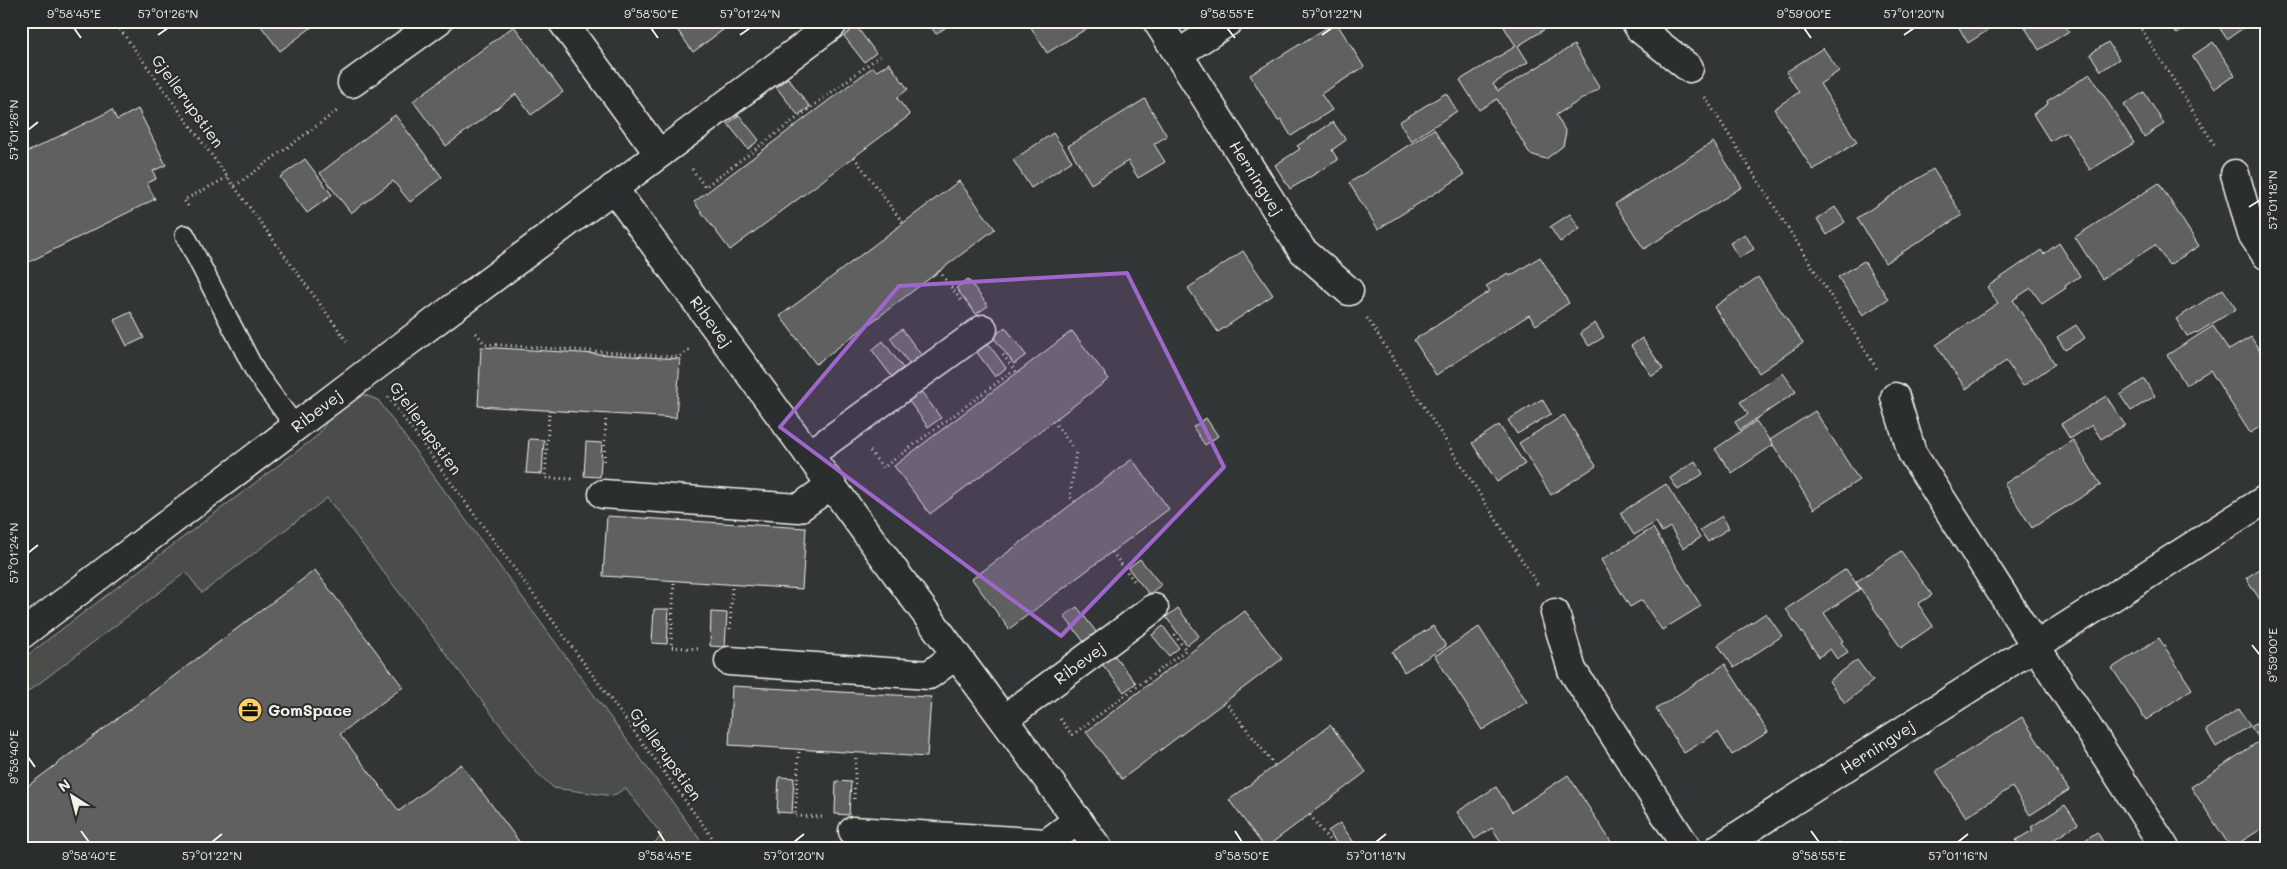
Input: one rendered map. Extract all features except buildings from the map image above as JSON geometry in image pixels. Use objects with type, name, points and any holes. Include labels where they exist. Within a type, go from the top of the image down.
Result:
[{"type":"street","points":[[352,83],[438,21]]},
{"type":"street","points":[[562,21],[659,154]]},
{"type":"street","name":"Herningvej","points":[[1157,21],[1302,250],[1349,292]]},
{"type":"street","points":[[1178,54],[1229,21]]},
{"type":"street","points":[[1636,21],[1640,29],[1689,68]]},
{"type":"street","name":"Ribevej","points":[[21,635],[369,370],[832,25]]},
{"type":"street","points":[[2234,174],[2252,234],[2266,255]]},
{"type":"street","name":"Ribevej","points":[[613,188],[1098,848]]},
{"type":"street","points":[[809,455],[983,329]]},
{"type":"street","points":[[1895,397],[1912,453],[2165,848]]},
{"type":"street","points":[[603,494],[799,508],[831,484]]},
{"type":"street","name":"Herningvej","points":[[1719,848],[2266,499]]},
{"type":"street","name":"Ribevej","points":[[1004,719],[1154,608]]},
{"type":"street","points":[[1555,613],[1572,670],[1687,848]]},
{"type":"street","points":[[729,661],[928,676],[956,655]]},
{"type":"street","points":[[853,831],[1047,843],[1078,820]]},
{"type":"lane","points":[[185,235],[256,373],[295,426]]},
{"type":"path","name":"Gjellerupstien","points":[[114,21],[720,848]]},
{"type":"path","points":[[2136,21],[2209,135]]},
{"type":"path","points":[[659,154],[684,159],[705,187],[881,55]]},
{"type":"path","points":[[1689,68],[1718,118],[1865,349]]},
{"type":"path","points":[[235,186],[352,101],[352,83]]},
{"type":"path","points":[[814,106],[817,109]]},
{"type":"path","points":[[854,157],[903,223]]},
{"type":"path","points":[[185,235],[194,218],[184,200],[228,177]]},
{"type":"path","points":[[1349,292],[1555,613]]},
{"type":"path","points":[[456,306],[485,344],[679,357],[716,329]]},
{"type":"path","points":[[866,444],[882,468],[1014,370]]},
{"type":"path","points":[[548,414],[545,478],[574,480]]},
{"type":"path","points":[[1052,421],[1076,451],[1070,497],[1075,502]]},
{"type":"path","points":[[674,583],[671,647],[700,649]]},
{"type":"path","points":[[1225,701],[1275,766]]},
{"type":"path","points":[[799,752],[795,816],[824,817]]},
{"type":"path","points":[[1310,814],[1335,848]]},
{"type":"highlighted area","points":[[1127,273],[1224,467],[1061,636],[780,427],[899,286]]},
{"type":"shaded area","points":[[362,394],[378,400],[706,848],[649,848],[662,835],[625,788],[613,796],[554,788],[536,772],[327,498],[202,593],[186,572],[21,697],[21,660],[317,436],[341,406]]},
{"type":"place","name":"GomSpace","points":[[250,710]]}]
